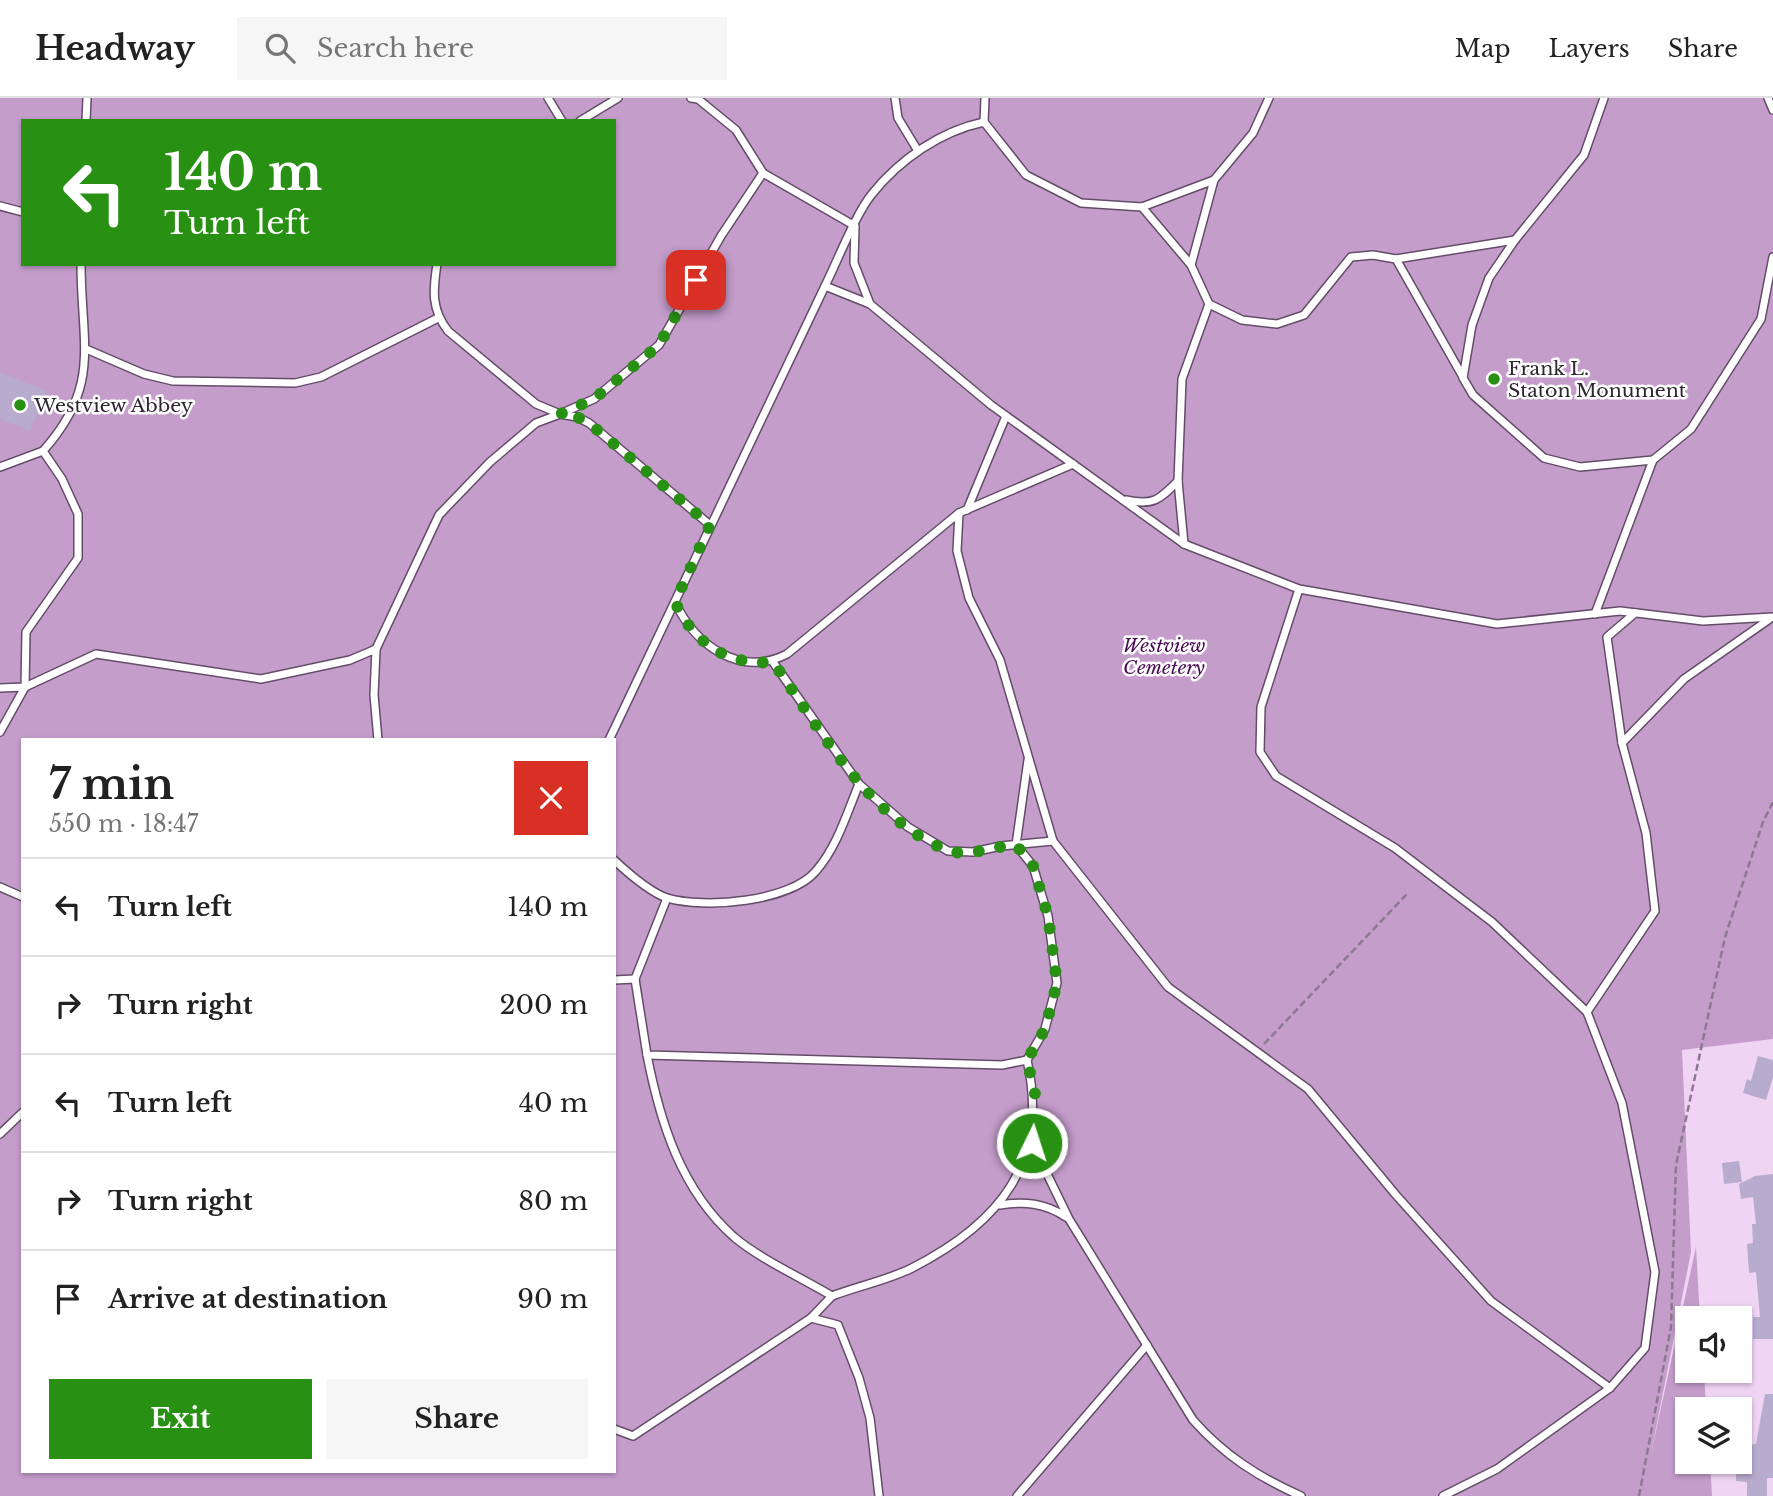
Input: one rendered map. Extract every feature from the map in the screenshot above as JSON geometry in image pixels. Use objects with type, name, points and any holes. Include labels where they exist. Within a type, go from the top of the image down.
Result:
[{"type":"lane","points":[[86,119],[87,98]]},
{"type":"lane","points":[[548,98],[561,119]]},
{"type":"lane","points":[[583,119],[615,98]]},
{"type":"lane","points":[[696,98],[736,130],[763,173],[855,226]]},
{"type":"lane","points":[[895,98],[898,118],[918,151]]},
{"type":"lane","points":[[985,98],[984,122],[1026,175],[1081,203],[1142,206],[1214,180]]},
{"type":"lane","points":[[1191,265],[1214,180],[1253,133],[1269,98]]},
{"type":"lane","points":[[1463,378],[1472,325],[1489,278],[1515,240],[1584,155],[1602,101],[1595,98]]},
{"type":"lane","points":[[1768,98],[1773,110]]},
{"type":"lane","points":[[610,738],[871,194],[918,151],[957,128],[984,122]]},
{"type":"lane","points":[[378,738],[374,695],[376,649],[439,515],[519,436],[536,423],[594,399],[659,345],[721,236],[763,173]]},
{"type":"lane","points":[[0,206],[21,211]]},
{"type":"lane","points":[[1142,206],[1191,265],[1209,304],[1242,320],[1277,324],[1304,315],[1350,257],[1373,255],[1395,259],[1515,240]]},
{"type":"lane","points":[[855,226],[854,263],[870,304]]},
{"type":"lane","points":[[1595,614],[1653,460],[1691,429],[1761,319],[1770,292],[1773,257]]},
{"type":"lane","points":[[1395,259],[1473,395],[1544,458],[1580,467],[1653,460]]},
{"type":"lane","points":[[0,467],[43,452],[71,415],[85,373],[81,266]]},
{"type":"lane","points":[[437,266],[433,301],[438,318],[463,346],[536,404],[589,423],[710,525]]},
{"type":"lane","points":[[825,286],[870,304],[1006,416],[1184,544],[1299,589],[1497,624],[1595,614],[1635,613],[1703,621],[1772,617]]},
{"type":"lane","points":[[1184,544],[1178,481],[1182,379],[1209,304]]},
{"type":"lane","points":[[86,349],[144,374],[173,381],[295,383],[321,377],[438,318]]},
{"type":"lane","points":[[1006,416],[963,512],[957,551],[969,598],[1000,660],[1053,841],[1168,987],[1308,1089],[1396,1195],[1491,1301],[1610,1388]]},
{"type":"lane","points":[[0,732],[25,687],[26,632],[78,558],[78,514],[62,479],[43,452]]},
{"type":"lane","points":[[675,602],[683,618],[716,652],[733,660],[773,662],[787,654],[963,512],[1073,464]]},
{"type":"lane","points":[[1122,499],[1145,505],[1161,497],[1178,481]]},
{"type":"lane","points":[[1299,589],[1261,707],[1260,752],[1270,768],[1298,792],[1395,848],[1492,922],[1587,1012],[1622,1103],[1655,1272],[1645,1348],[1610,1388],[1497,1469],[1443,1496]]},
{"type":"lane","points":[[1587,1012],[1655,911],[1646,833],[1622,743],[1607,637],[1635,613]]},
{"type":"lane","points":[[1622,743],[1684,679],[1772,617]]},
{"type":"lane","points":[[0,688],[25,687],[96,654],[261,680],[351,660],[376,649]]},
{"type":"lane","points":[[773,662],[859,784],[908,827],[948,851],[973,852],[1053,841]]},
{"type":"lane","points":[[616,1430],[633,1436],[811,1318],[832,1296],[910,1269],[959,1241],[1000,1205],[1032,1143],[1035,1094],[1027,1060],[1045,1029],[1057,983],[1044,904],[1033,866],[1016,845],[1029,756]]},
{"type":"lane","points":[[616,861],[667,898],[746,901],[789,891],[805,883],[817,870],[836,839],[859,784]]},
{"type":"lane","points":[[0,887],[21,896]]},
{"type":"lane","points":[[667,898],[635,979],[647,1055],[663,1124],[686,1180],[734,1237],[832,1296]]},
{"type":"lane","points":[[616,979],[635,979]]},
{"type":"lane","points":[[647,1055],[1002,1065],[1027,1060]]},
{"type":"lane","points":[[0,1134],[21,1114]]},
{"type":"lane","points":[[1032,1143],[1069,1219],[1193,1420],[1215,1445],[1259,1477],[1301,1496]]},
{"type":"lane","points":[[1000,1205],[1020,1202],[1042,1205],[1069,1219]]},
{"type":"lane","points":[[811,1318],[838,1325],[859,1378],[870,1418],[879,1496]]},
{"type":"lane","points":[[1017,1496],[1147,1345]]},
{"type":"path","points":[[1639,1496],[1671,1327],[1676,1165],[1725,937],[1763,822],[1773,802]]},
{"type":"path","points":[[1257,1051],[1408,893]]},
{"type":"green space","name":"Westview Cemetery","points":[[0,98],[1773,98],[1773,1039],[1682,1050],[1691,1252],[1680,1306],[1675,1306],[1675,1332],[1650,1458],[1675,1343],[1675,1383],[1705,1383],[1705,1397],[1675,1397],[1675,1474],[1711,1474],[1712,1496],[0,1496]]},
{"type":"green space","name":"Westview Cemetery","points":[[1696,1247],[1699,1306],[1683,1306]]},
{"type":"building","name":"Westview Abbey","points":[[0,372],[47,391],[30,431],[0,419]]},
{"type":"building","points":[[1758,1056],[1773,1060],[1773,1077],[1766,1100],[1743,1093],[1747,1079],[1751,1081]]},
{"type":"building","points":[[1739,1161],[1742,1182],[1724,1184],[1722,1163]]},
{"type":"building","points":[[1773,1174],[1773,1339],[1753,1339],[1753,1317],[1760,1317],[1756,1272],[1749,1273],[1747,1244],[1753,1243],[1752,1224],[1756,1224],[1753,1197],[1741,1199],[1739,1184],[1755,1176]]},
{"type":"building","points":[[1765,1394],[1773,1394],[1773,1478],[1767,1478],[1767,1496],[1747,1496],[1747,1482],[1736,1481],[1736,1474],[1752,1474],[1752,1444],[1756,1444]]},
{"type":"place","name":"Frank L. Staton Monument","points":[[1494,379]]},
{"type":"place","name":"Westview Abbey","points":[[20,405]]},
{"type":"route","points":[[696,280],[659,345],[594,399],[580,408],[560,414],[577,417],[589,423],[710,525],[675,602],[683,618],[705,642],[716,652],[733,660],[773,662],[859,784],[908,827],[948,851],[973,852],[1016,845],[1033,866],[1048,916],[1057,983],[1045,1029],[1027,1060],[1035,1094],[1032,1143]]}]
